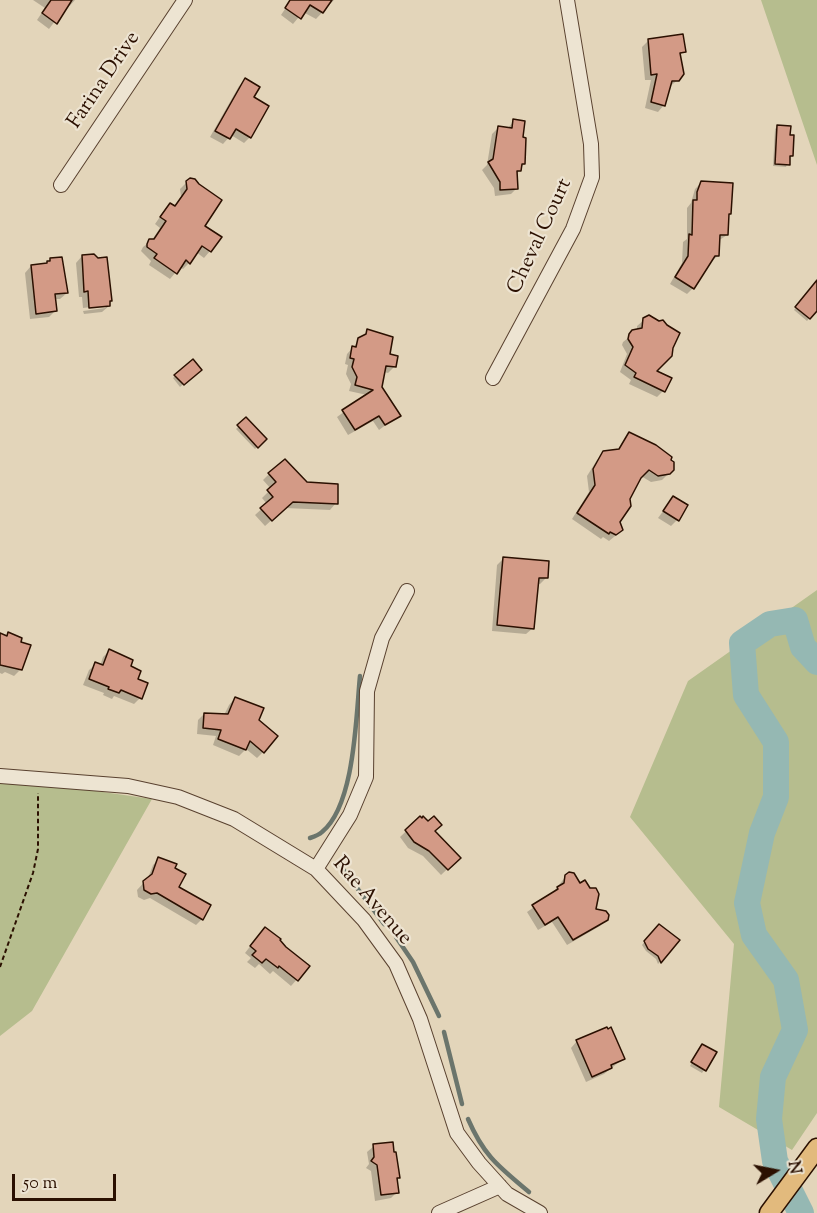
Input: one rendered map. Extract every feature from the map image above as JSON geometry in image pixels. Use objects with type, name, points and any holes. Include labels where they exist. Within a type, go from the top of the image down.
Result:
[{"type":"main road","points":[[773,1208],[817,1148]]},
{"type":"street","name":"Farina Drive","points":[[61,185],[185,0]]},
{"type":"street","name":"Cheval Court","points":[[493,378],[573,229],[592,177],[591,144],[567,0]]},
{"type":"street","points":[[316,869],[350,815],[366,777],[367,691],[382,638],[406,591]]},
{"type":"street","name":"Rae Avenue","points":[[0,776],[128,786],[178,797],[234,819],[316,869],[364,920],[396,964],[420,1019],[457,1133],[479,1163],[507,1194],[540,1213]]},
{"type":"street","points":[[439,1213],[500,1186]]},
{"type":"path","points":[[0,967],[33,873],[38,849],[37,779]]},
{"type":"green space","points":[[761,0],[817,0],[817,165]]},
{"type":"green space","points":[[817,590],[817,1113],[792,1150],[719,1107],[734,944],[630,817],[688,681]]},
{"type":"green space","points":[[0,782],[47,784],[152,799],[32,1011],[0,1036]]},
{"type":"building","points":[[51,0],[72,0],[57,24],[42,13]]},
{"type":"building","points":[[290,0],[332,0],[323,13],[310,5],[301,19],[285,8]]},
{"type":"building","points":[[683,34],[686,52],[680,53],[684,74],[679,81],[672,81],[665,106],[651,102],[657,74],[651,75],[648,39]]},
{"type":"building","points":[[245,78],[260,87],[254,97],[269,106],[251,138],[236,129],[230,139],[215,131]]},
{"type":"building","points":[[513,119],[525,121],[523,137],[526,138],[525,164],[522,164],[521,171],[517,171],[518,189],[500,190],[500,182],[488,162],[493,159],[498,126],[512,128]]},
{"type":"building","points":[[777,125],[791,126],[790,135],[794,135],[790,165],[775,164]]},
{"type":"building","points":[[190,178],[195,179],[222,200],[205,226],[222,237],[211,252],[202,246],[190,264],[186,260],[177,274],[154,258],[157,254],[147,247],[147,244],[149,239],[154,239],[166,221],[160,217],[170,203],[175,206],[187,189],[186,181]]},
{"type":"building","points":[[701,181],[733,183],[731,214],[729,214],[728,235],[720,235],[719,256],[715,256],[694,289],[675,277],[688,256],[689,234],[692,235],[693,200],[697,200]]},
{"type":"building","points":[[94,254],[98,258],[107,257],[112,301],[110,301],[110,306],[89,308],[88,291],[84,292],[82,255]]},
{"type":"building","points":[[62,257],[68,293],[55,294],[57,311],[36,314],[31,265],[47,263],[50,258]]},
{"type":"building","points":[[817,280],[817,311],[810,319],[795,307]]},
{"type":"building","points":[[649,315],[659,321],[663,320],[680,333],[672,356],[657,371],[672,378],[665,392],[634,377],[636,373],[625,365],[633,347],[628,339],[629,334],[632,330],[642,328],[643,318]]},
{"type":"building","points":[[367,329],[393,337],[390,354],[398,356],[396,367],[386,366],[382,387],[401,416],[385,425],[379,416],[355,430],[342,410],[373,390],[355,385],[357,377],[352,367],[354,359],[350,358],[352,346],[356,347],[358,338],[366,334]]},
{"type":"building","points":[[193,359],[202,370],[184,385],[174,375]]},
{"type":"building","points":[[246,417],[267,439],[258,448],[237,425]]},
{"type":"building","points":[[629,432],[656,445],[672,457],[674,470],[670,474],[658,476],[649,470],[641,478],[630,499],[631,506],[620,522],[623,530],[616,535],[610,532],[609,534],[577,513],[595,485],[593,469],[603,451],[619,449]]},
{"type":"building","points":[[285,459],[307,482],[338,484],[338,504],[293,502],[272,521],[260,508],[273,497],[267,490],[276,482],[268,473]]},
{"type":"building","points":[[673,496],[688,505],[679,521],[663,511]]},
{"type":"building","points":[[503,557],[549,561],[548,578],[539,578],[534,629],[497,625]]},
{"type":"building","points":[[8,632],[22,638],[21,642],[31,645],[22,670],[0,665],[0,633],[7,636]]},
{"type":"building","points":[[109,649],[133,660],[131,666],[141,671],[138,679],[148,683],[142,699],[121,690],[119,693],[108,689],[109,687],[89,679],[95,662],[103,665]]},
{"type":"building","points":[[235,697],[264,708],[259,720],[278,736],[264,753],[250,741],[246,750],[218,739],[221,730],[203,728],[204,713],[228,714]]},
{"type":"building","points":[[420,816],[428,821],[434,816],[442,825],[435,831],[461,858],[448,870],[429,851],[414,842],[405,830]]},
{"type":"building","points":[[158,857],[177,864],[175,868],[186,874],[179,887],[211,905],[203,920],[157,893],[151,894],[144,890],[143,881],[152,874]]},
{"type":"building","points":[[569,872],[574,873],[580,883],[585,880],[590,888],[596,888],[599,894],[596,909],[606,911],[609,915],[608,920],[573,940],[558,917],[545,925],[532,905],[558,889],[557,887],[564,883],[565,875]]},
{"type":"building","points":[[659,924],[680,940],[661,963],[658,956],[648,949],[644,941]]},
{"type":"building","points":[[265,927],[310,966],[298,981],[279,966],[278,968],[266,959],[262,963],[252,955],[256,951],[250,946]]},
{"type":"building","points":[[607,1027],[608,1029],[611,1027],[625,1059],[592,1077],[576,1040]]},
{"type":"building","points":[[702,1044],[717,1052],[706,1071],[691,1062]]},
{"type":"building","points":[[393,1142],[400,1178],[397,1178],[399,1193],[381,1195],[377,1165],[371,1161],[374,1157],[373,1144]]},
{"type":"waterway","points":[[801,1213],[775,1161],[769,1119],[773,1077],[795,1030],[786,980],[754,935],[747,903],[762,833],[776,797],[776,742],[746,695],[742,643],[770,624],[795,620],[803,647],[817,662]]},
{"type":"waterway","points":[[310,838],[322,832],[333,819],[341,802],[352,759],[360,676]]},
{"type":"waterway","points":[[340,865],[384,924]]},
{"type":"waterway","points":[[396,937],[413,962],[439,1016]]},
{"type":"waterway","points":[[444,1032],[462,1104]]},
{"type":"waterway","points":[[468,1119],[486,1152],[529,1192]]}]
